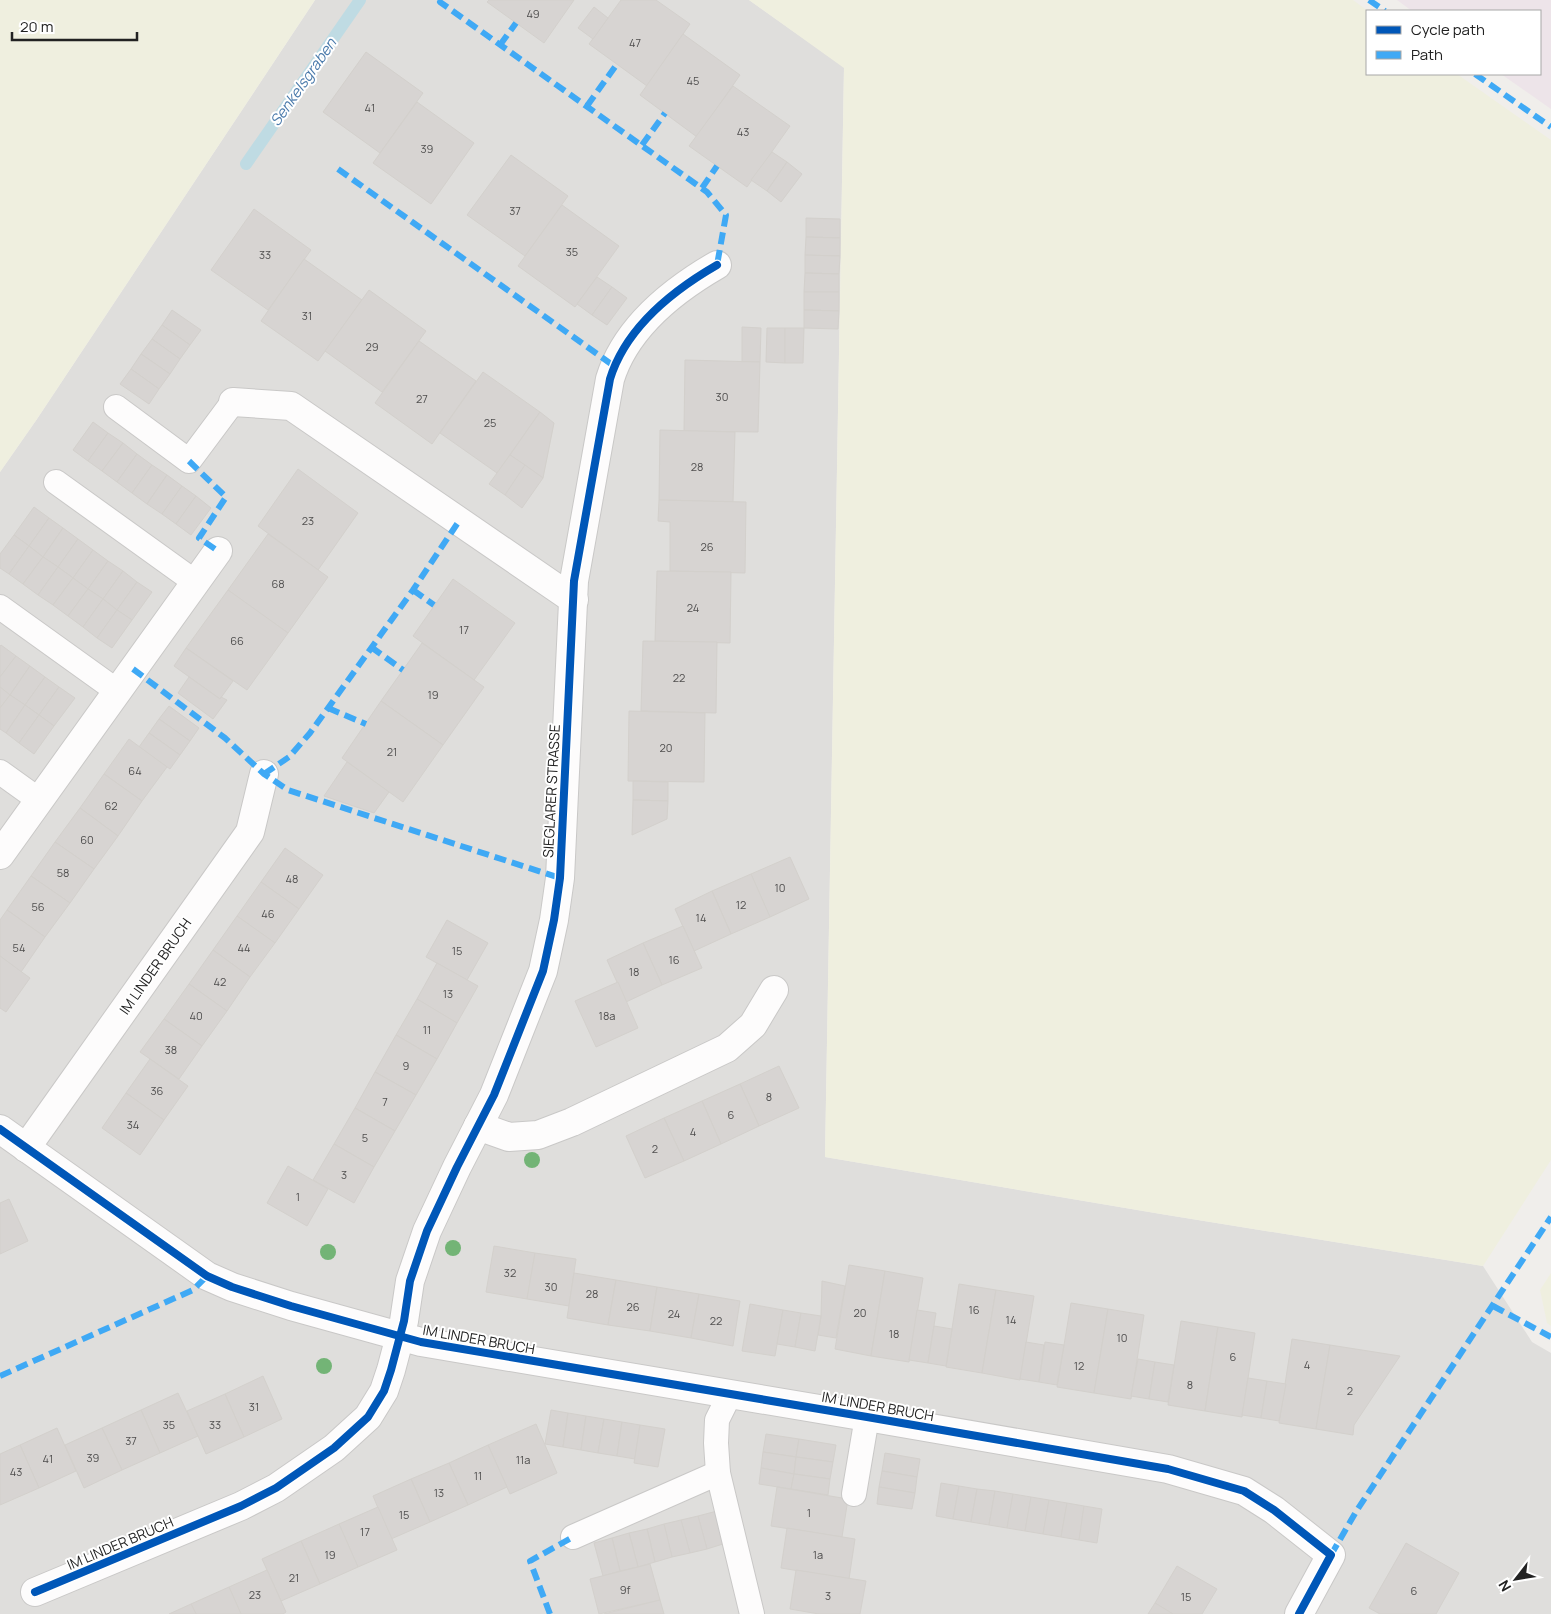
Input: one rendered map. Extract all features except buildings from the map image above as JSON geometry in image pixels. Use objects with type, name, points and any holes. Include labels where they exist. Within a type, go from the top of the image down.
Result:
[{"type":"street","name":"SIEGLARER STRASSE","points":[[400,1337],[410,1281],[427,1231],[494,1095],[543,972],[554,920],[560,878],[574,581],[610,379],[614,366],[623,350],[657,308],[687,283],[717,265]]},
{"type":"street","points":[[233,402],[292,406],[574,600]]},
{"type":"street","points":[[0,855],[218,551]]},
{"type":"street","name":"IM LINDER BRUCH","points":[[26,1148],[250,832],[264,774]]},
{"type":"street","points":[[478,1126],[509,1137],[538,1135],[572,1122],[727,1048],[754,1025],[774,990]]},
{"type":"street","name":"IM LINDER BRUCH","points":[[0,1129],[207,1276],[232,1288],[400,1337],[1168,1469],[1244,1491],[1274,1510],[1331,1555],[1298,1614]]},
{"type":"street","name":"IM LINDER BRUCH","points":[[35,1592],[241,1506],[276,1488],[334,1448],[368,1417],[384,1391],[400,1337]]},
{"type":"lane","points":[[116,407],[189,461],[233,402]]},
{"type":"lane","points":[[56,482],[195,582]]},
{"type":"lane","points":[[0,607],[117,691]]},
{"type":"lane","points":[[0,772],[39,800]]},
{"type":"lane","points":[[730,1394],[717,1420],[718,1473],[752,1614]]},
{"type":"lane","points":[[854,1494],[867,1416]]},
{"type":"lane","points":[[573,1537],[718,1473]]},
{"type":"shaded area","points":[[315,0],[749,0],[844,67],[825,1157],[1483,1266],[1532,1342],[1551,1353],[1551,1614],[0,1614],[0,472]]},
{"type":"shaded area","points":[[1397,0],[1551,0],[1551,109],[1502,75],[1541,75],[1541,10],[1411,10]]},
{"type":"green space","points":[[0,0],[315,0],[0,472]]},
{"type":"green space","points":[[749,0],[1353,0],[1367,10],[1366,75],[1458,75],[1551,140],[1551,1160],[1483,1266],[825,1157],[844,68]]},
{"type":"green space","points":[[1551,1273],[1551,1326],[1547,1323],[1540,1290]]},
{"type":"waterway","name":"Senkelsgraben","points":[[246,164],[360,0]]},
{"type":"marked path","points":[[442,0],[440,2],[707,192],[726,215],[717,265]]},
{"type":"marked path","points":[[1369,0],[1384,10]]},
{"type":"marked path","points":[[500,45],[516,23]]},
{"type":"marked path","points":[[587,106],[617,64]]},
{"type":"marked path","points":[[1476,75],[1551,127]]},
{"type":"marked path","points":[[642,145],[665,113]]},
{"type":"marked path","points":[[702,188],[717,166]]},
{"type":"marked path","points":[[338,169],[614,366]]},
{"type":"marked path","points":[[189,461],[226,497],[199,538],[218,551]]},
{"type":"marked path","points":[[264,774],[289,757],[310,733],[413,590],[459,521]]},
{"type":"marked path","points":[[413,590],[434,605]]},
{"type":"marked path","points":[[371,647],[403,670]]},
{"type":"marked path","points":[[133,669],[225,738],[264,774],[288,790],[560,878]]},
{"type":"marked path","points":[[328,708],[366,724]]},
{"type":"marked path","points":[[1331,1555],[1357,1510],[1551,1217]]},
{"type":"marked path","points":[[0,1376],[193,1290],[207,1276]]},
{"type":"marked path","points":[[1493,1306],[1551,1337]]},
{"type":"marked path","points":[[550,1614],[530,1561],[573,1537]]},
{"type":"cycle path","points":[[35,1592],[241,1506],[276,1488],[334,1448],[368,1417],[384,1391],[404,1321],[410,1281],[427,1231],[494,1095],[543,971],[554,920],[560,878],[574,581],[610,379],[617,360],[627,343],[653,312],[684,286],[717,265]]},
{"type":"cycle path","points":[[0,1129],[207,1276],[232,1287],[291,1306],[421,1342],[1168,1469],[1244,1491],[1274,1510],[1331,1555],[1299,1614]]}]
